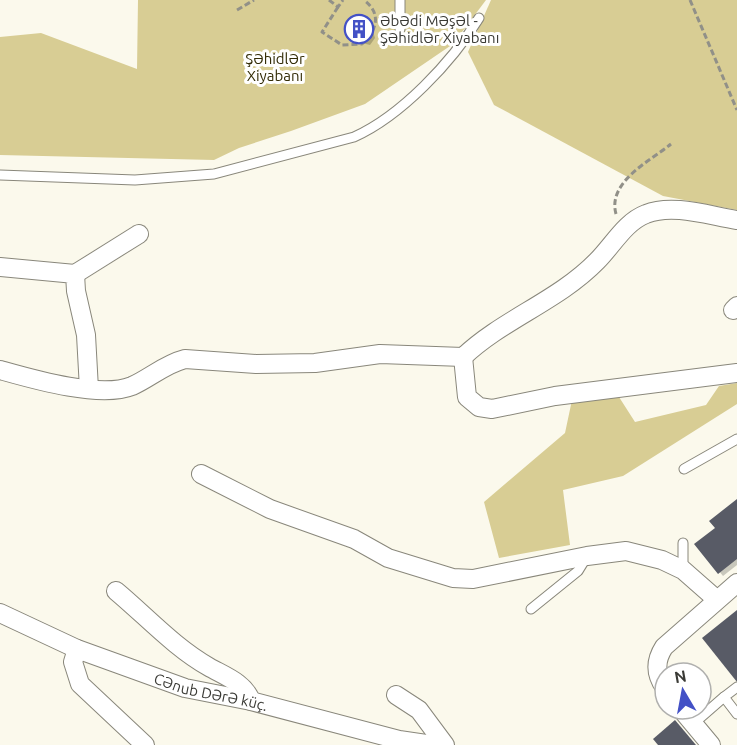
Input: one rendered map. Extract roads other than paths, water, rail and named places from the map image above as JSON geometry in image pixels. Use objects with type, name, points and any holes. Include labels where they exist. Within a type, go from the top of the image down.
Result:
[{"type":"street","points":[[0,370],[40,382],[89,389],[129,388],[175,361],[185,359],[256,363],[315,363],[380,354],[463,357],[482,339],[580,277],[633,220],[648,213],[667,210],[737,220]]},
{"type":"street","points":[[0,267],[75,274],[138,234]]},
{"type":"street","points":[[75,274],[76,291],[86,335],[89,389]]},
{"type":"street","points":[[463,357],[467,398],[479,407],[492,409],[555,396],[737,373]]},
{"type":"street","points":[[201,474],[270,509],[354,539],[388,558],[453,578],[473,579],[587,556],[626,551],[662,560],[683,570],[716,599]]},
{"type":"street","points":[[657,661],[664,647],[716,599],[737,583]]},
{"type":"street","points":[[116,591],[201,663],[242,686],[249,693],[251,701]]},
{"type":"street","name":"Cənub Dərə küç.","points":[[0,612],[77,649],[185,688],[251,701],[350,728],[433,745]]},
{"type":"street","points":[[77,649],[73,662],[80,684],[145,745]]},
{"type":"street","points":[[396,696],[419,710],[445,745]]},
{"type":"street","points":[[691,721],[711,745]]},
{"type":"lane","points":[[400,0],[400,29]]},
{"type":"lane","points":[[0,175],[135,180],[214,174],[354,137],[373,129],[441,69],[460,48],[479,18]]},
{"type":"lane","points":[[684,469],[737,439]]},
{"type":"lane","points":[[683,570],[684,543]]},
{"type":"lane","points":[[531,609],[578,571],[587,556]]},
{"type":"lane","points":[[693,724],[737,687]]},
{"type":"lane","points":[[724,697],[737,714]]},
{"type":"place","name":"Əbədi Məşəl - Şəhidlər Xiyabanı","points":[[359,29]]},
{"type":"park label","name":"Şəhidlər Xiyabanı","points":[[275,66]]}]
